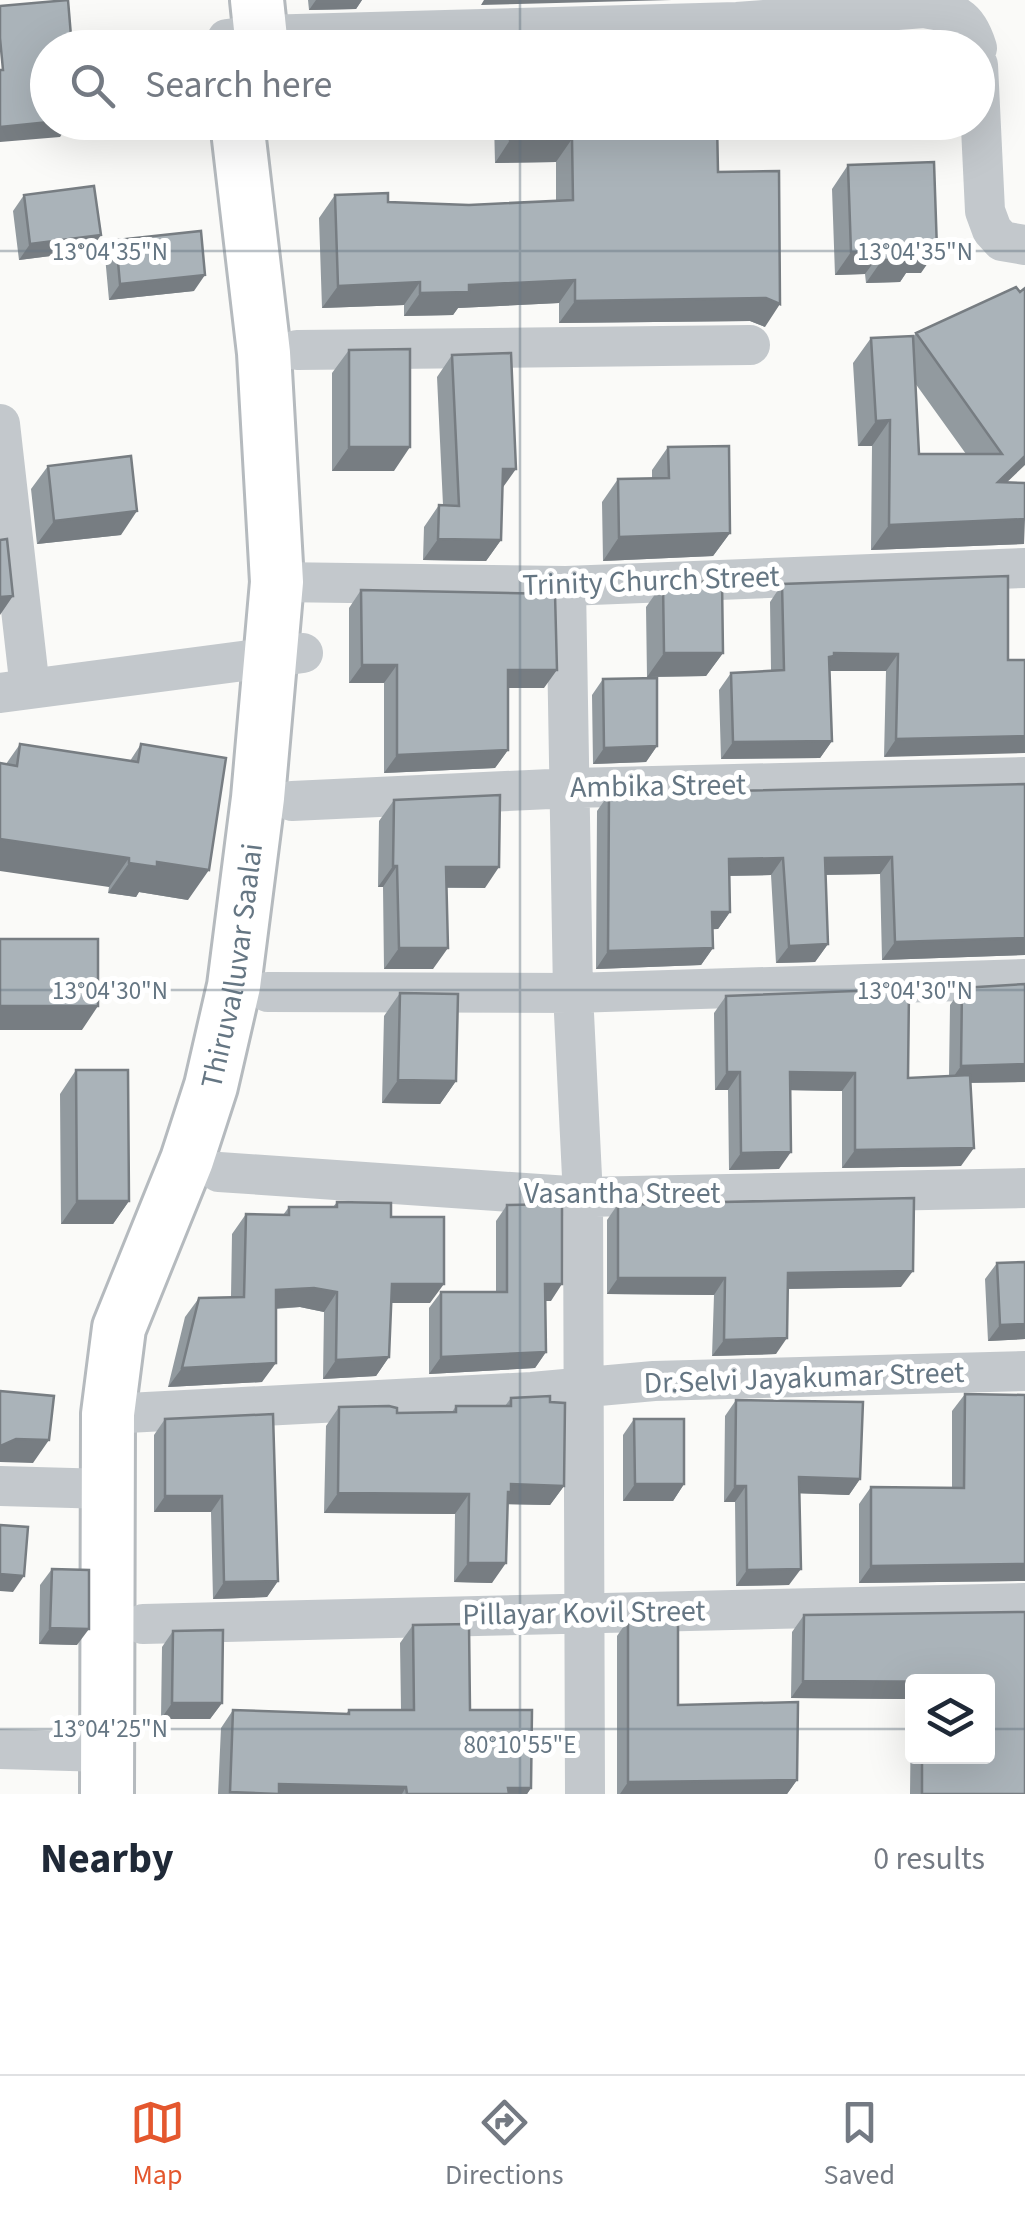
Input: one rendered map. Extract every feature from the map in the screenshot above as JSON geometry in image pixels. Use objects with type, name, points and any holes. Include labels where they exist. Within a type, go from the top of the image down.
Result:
[{"type":"main road","name":"Thiruvalluvar Saalai","points":[[239,140],[293,583]]},
{"type":"main road","name":"Thiruvalluvar Saalai","points":[[142,1794],[142,1624],[118,1328],[188,1160],[212,1086],[234,986],[258,798],[286,655],[293,583],[298,350],[273,140]]},
{"type":"main road","name":"Thiruvalluvar Saalai","points":[[106,1773],[108,1489],[125,1413],[219,1172],[244,1094],[268,992],[292,801],[286,655]]},
{"type":"street","points":[[243,28],[924,8],[954,13],[969,30]]},
{"type":"street","points":[[982,140],[985,211],[992,230],[1002,242],[1022,246]]},
{"type":"street","points":[[298,350],[750,345]]},
{"type":"street","points":[[0,424],[15,691],[286,655]]},
{"type":"street","name":"Trinity Church Street","points":[[293,583],[566,586],[1025,568]]},
{"type":"street","points":[[566,586],[573,993],[583,1197],[586,1794]]},
{"type":"street","name":"Ambika Street","points":[[292,801],[572,788],[1025,777]]},
{"type":"street","points":[[268,992],[573,993],[1025,979]]},
{"type":"street","name":"Vasantha Street","points":[[219,1172],[583,1197],[1025,1188]]},
{"type":"street","name":"Dr.Selvi Jayakumar Street","points":[[125,1413],[674,1381],[1025,1371]]},
{"type":"street","points":[[0,1486],[108,1489]]},
{"type":"street","name":"Pillayar Kovil Street","points":[[142,1624],[1025,1602]]},
{"type":"street","points":[[0,1749],[106,1773]]},
{"type":"building","points":[[68,0],[70,30],[30,30],[30,124],[0,127],[0,6]]},
{"type":"building","points":[[572,140],[717,140],[718,172],[779,171],[780,304],[766,298],[575,301],[575,280],[469,285],[469,292],[420,293],[420,282],[338,286],[335,195],[388,193],[388,202],[469,205],[573,200]]},
{"type":"building","points":[[934,162],[937,250],[916,250],[916,259],[882,260],[882,251],[851,252],[848,165]]},
{"type":"building","points":[[94,186],[101,235],[30,244],[24,195]]},
{"type":"building","points":[[201,231],[205,275],[120,284],[116,240]]},
{"type":"building","points":[[1016,287],[1020,292],[1025,288],[1025,456],[998,482],[1025,483],[1025,519],[889,525],[890,420],[876,421],[871,338],[913,336],[919,454],[1002,454],[916,333]]},
{"type":"building","points":[[410,349],[410,447],[349,447],[349,350]]},
{"type":"building","points":[[511,353],[516,469],[503,469],[501,540],[438,539],[439,505],[459,506],[452,355]]},
{"type":"building","points":[[729,446],[730,533],[619,537],[618,479],[669,478],[668,447]]},
{"type":"building","points":[[131,456],[137,511],[54,521],[48,466]]},
{"type":"building","points":[[7,539],[13,596],[0,597],[0,540]]},
{"type":"building","points":[[1008,576],[1008,660],[1025,660],[1025,736],[896,739],[898,654],[834,653],[829,657],[832,741],[733,742],[731,673],[784,670],[782,584]]},
{"type":"building","points":[[722,581],[723,653],[664,653],[663,583]]},
{"type":"building","points":[[361,590],[555,594],[557,670],[508,670],[508,750],[397,755],[397,665],[362,665]]},
{"type":"building","points":[[657,678],[657,746],[604,748],[603,679]]},
{"type":"building","points":[[20,744],[138,762],[141,744],[226,758],[209,870],[157,862],[157,867],[129,863],[129,858],[0,839],[0,763],[17,766]]},
{"type":"building","points":[[1025,784],[1025,938],[895,942],[892,857],[825,858],[828,944],[789,946],[783,858],[729,859],[730,912],[712,912],[713,948],[608,951],[609,794]]},
{"type":"building","points":[[500,795],[499,867],[446,867],[448,948],[399,948],[397,866],[393,866],[394,800]]},
{"type":"building","points":[[0,939],[98,939],[98,1006],[0,1006]]},
{"type":"building","points":[[1025,984],[1025,1064],[961,1066],[962,988]]},
{"type":"building","points":[[909,989],[908,1078],[970,1075],[974,1148],[855,1150],[855,1073],[790,1072],[791,1152],[741,1153],[740,1072],[727,1072],[726,996]]},
{"type":"building","points":[[400,993],[458,994],[456,1081],[398,1080]]},
{"type":"building","points":[[76,1070],[128,1070],[129,1201],[77,1201]]},
{"type":"building","points":[[914,1198],[913,1271],[788,1273],[787,1338],[724,1340],[725,1278],[618,1278],[618,1204],[722,1205]]},
{"type":"building","points":[[337,1202],[391,1203],[391,1217],[444,1217],[444,1284],[392,1284],[389,1357],[336,1360],[337,1292],[314,1288],[276,1290],[276,1363],[182,1368],[199,1298],[244,1297],[246,1214],[289,1215],[289,1207],[337,1207]]},
{"type":"building","points":[[562,1204],[562,1284],[545,1284],[546,1352],[441,1357],[441,1292],[507,1292],[507,1205]]},
{"type":"building","points":[[1025,1262],[1025,1324],[1000,1325],[997,1263]]},
{"type":"building","points":[[0,1391],[54,1396],[49,1440],[16,1439],[0,1446]]},
{"type":"building","points":[[965,1394],[1025,1395],[1025,1564],[871,1566],[871,1487],[964,1488]]},
{"type":"building","points":[[550,1396],[550,1402],[565,1403],[564,1486],[511,1484],[506,1563],[468,1563],[469,1494],[338,1493],[339,1407],[389,1406],[397,1408],[397,1413],[456,1412],[456,1406],[511,1406],[511,1398]]},
{"type":"building","points":[[736,1400],[863,1402],[860,1479],[799,1477],[801,1569],[747,1570],[746,1486],[735,1486]]},
{"type":"building","points":[[273,1414],[278,1581],[224,1582],[222,1496],[165,1496],[165,1419]]},
{"type":"building","points":[[634,1419],[684,1419],[684,1484],[635,1484]]},
{"type":"building","points":[[0,1525],[28,1527],[24,1576],[0,1574]]},
{"type":"building","points":[[52,1569],[89,1570],[89,1629],[50,1628]]},
{"type":"building","points":[[1025,1612],[1025,1794],[922,1794],[922,1764],[995,1764],[995,1674],[905,1674],[905,1682],[803,1681],[804,1615]]},
{"type":"building","points":[[678,1619],[678,1705],[798,1702],[797,1780],[628,1782],[628,1620]]},
{"type":"building","points":[[469,1624],[470,1710],[532,1710],[531,1788],[508,1788],[509,1794],[407,1794],[406,1787],[279,1784],[279,1794],[230,1792],[233,1710],[349,1714],[349,1710],[414,1710],[413,1625]]},
{"type":"building","points":[[223,1630],[222,1703],[172,1703],[173,1631]]}]
